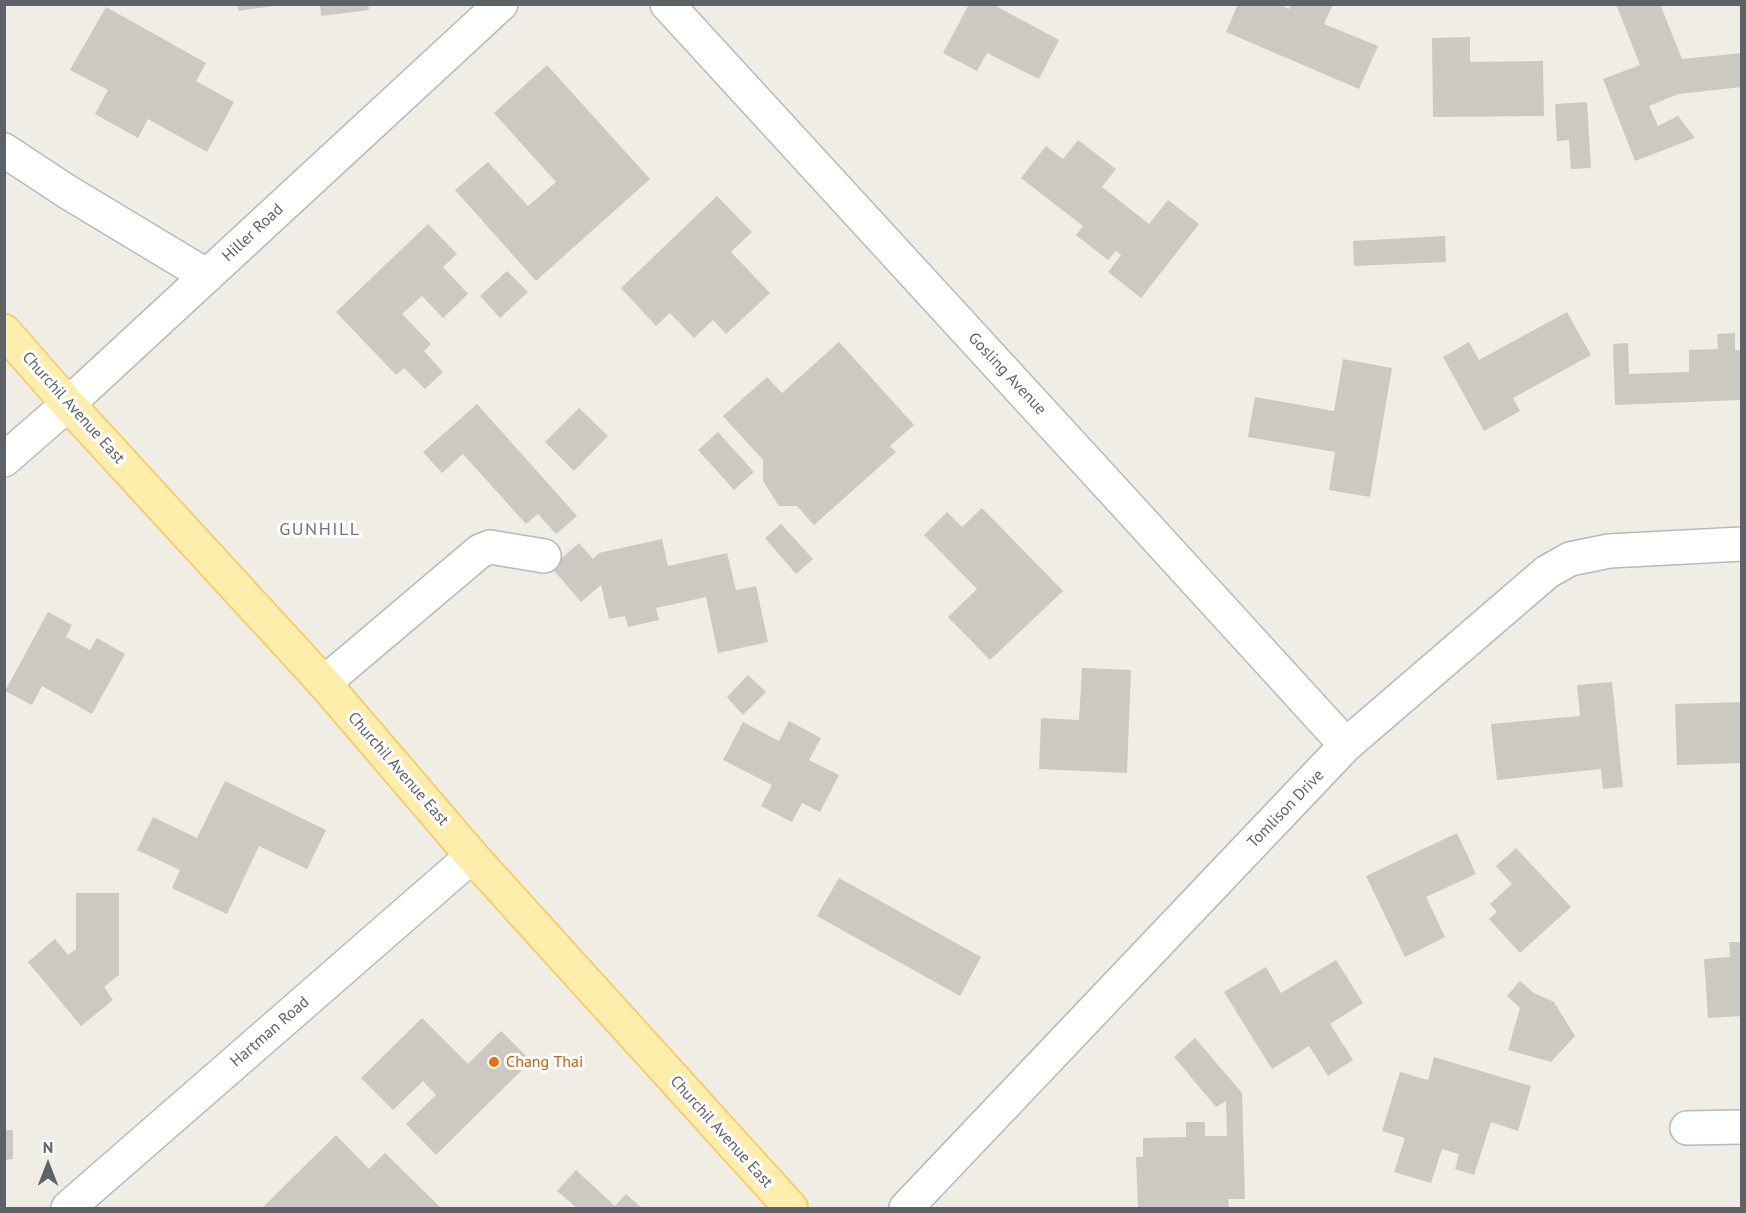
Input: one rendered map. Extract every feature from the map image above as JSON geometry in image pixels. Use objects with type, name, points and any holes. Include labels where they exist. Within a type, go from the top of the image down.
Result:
[{"type":"main road","name":"Churchil Avenue East","points":[[4,331],[324,683],[472,856],[791,1209]]},
{"type":"street","name":"Hiller Road","points":[[4,460],[68,404],[501,4]]},
{"type":"street","name":"Gosling Avenue","points":[[667,4],[1346,746]]},
{"type":"street","points":[[4,150],[66,191],[207,276]]},
{"type":"street","name":"Tomlison Drive","points":[[906,1209],[1346,746],[1547,572],[1570,559],[1609,550],[1742,544]]},
{"type":"street","points":[[324,683],[480,551],[489,547],[544,556]]},
{"type":"street","name":"Hartman Road","points":[[68,1209],[472,856]]},
{"type":"street","points":[[1687,1128],[1742,1127]]},
{"type":"building","points":[[238,4],[273,4],[273,6],[238,11]]},
{"type":"building","points":[[320,4],[368,4],[369,10],[321,16]]},
{"type":"building","points":[[969,4],[992,4],[1059,40],[1039,79],[987,53],[977,71],[943,53]]},
{"type":"building","points":[[1238,4],[1278,4],[1289,9],[1292,4],[1333,4],[1324,24],[1378,46],[1359,89],[1226,32]]},
{"type":"building","points":[[1616,4],[1660,4],[1682,59],[1742,53],[1742,87],[1678,94],[1649,106],[1658,126],[1678,116],[1695,138],[1635,161],[1603,79],[1640,65]]},
{"type":"building","points":[[106,7],[206,63],[196,81],[234,102],[207,152],[148,119],[138,138],[95,114],[108,90],[70,70]]},
{"type":"building","points":[[1470,37],[1470,62],[1543,61],[1544,116],[1433,117],[1432,38]]},
{"type":"building","points":[[547,65],[650,179],[536,281],[455,190],[488,162],[528,206],[556,182],[494,113]]},
{"type":"building","points":[[1587,102],[1591,168],[1571,169],[1569,140],[1557,141],[1555,104]]},
{"type":"building","points":[[1078,140],[1116,169],[1102,187],[1149,224],[1168,200],[1199,224],[1141,298],[1108,272],[1121,255],[1116,251],[1108,260],[1076,235],[1083,226],[1021,178],[1046,146],[1063,159]]},
{"type":"building","points":[[717,196],[752,232],[731,252],[770,293],[726,334],[713,320],[694,338],[670,313],[656,326],[621,288]]},
{"type":"building","points":[[428,224],[457,254],[443,267],[468,294],[443,318],[422,296],[402,314],[431,344],[424,351],[443,372],[425,389],[404,368],[396,375],[336,312]]},
{"type":"building","points":[[1445,236],[1446,262],[1354,266],[1353,241]]},
{"type":"building","points":[[507,271],[528,292],[500,318],[480,296]]},
{"type":"building","points":[[1567,312],[1591,355],[1513,398],[1520,411],[1484,431],[1443,357],[1469,342],[1479,360]]},
{"type":"building","points":[[1735,333],[1735,350],[1742,350],[1742,400],[1615,405],[1613,344],[1628,343],[1629,374],[1689,372],[1689,350],[1718,349],[1717,334]]},
{"type":"building","points":[[839,342],[914,425],[890,446],[896,452],[814,525],[797,506],[779,506],[763,481],[763,460],[723,416],[767,377],[782,393]]},
{"type":"building","points":[[1343,359],[1392,368],[1370,497],[1329,490],[1335,452],[1248,437],[1255,397],[1334,411]]},
{"type":"building","points":[[477,404],[577,516],[556,534],[538,514],[526,524],[463,454],[442,473],[423,452]]},
{"type":"building","points":[[579,408],[608,436],[574,471],[545,442]]},
{"type":"building","points":[[718,432],[754,472],[734,490],[698,450]]},
{"type":"building","points":[[982,508],[1063,591],[990,660],[948,617],[977,589],[924,535],[947,512],[962,527]]},
{"type":"building","points":[[781,524],[813,559],[796,574],[765,538]]},
{"type":"building","points":[[662,539],[668,566],[727,553],[736,590],[756,586],[768,642],[718,653],[706,597],[656,608],[659,620],[628,627],[625,616],[609,619],[601,585],[581,602],[551,567],[579,543],[593,559],[599,553]]},
{"type":"building","points":[[48,612],[72,625],[66,637],[90,650],[97,638],[125,654],[92,714],[42,686],[32,705],[5,691]]},
{"type":"building","points":[[1082,668],[1131,670],[1127,773],[1039,769],[1041,718],[1079,720]]},
{"type":"building","points":[[748,675],[766,692],[743,715],[727,697]]},
{"type":"building","points":[[1612,682],[1623,787],[1603,789],[1601,769],[1497,780],[1491,724],[1580,716],[1577,685]]},
{"type":"building","points":[[1742,702],[1742,763],[1677,765],[1675,704]]},
{"type":"building","points":[[789,721],[821,738],[809,760],[839,775],[820,812],[802,803],[792,822],[761,806],[772,785],[723,760],[743,722],[779,741]]},
{"type":"building","points":[[225,781],[326,830],[307,869],[259,846],[227,914],[172,888],[180,870],[137,850],[153,817],[197,838]]},
{"type":"building","points":[[1457,833],[1476,874],[1426,897],[1445,937],[1405,957],[1366,876]]},
{"type":"building","points":[[1516,848],[1571,907],[1520,953],[1489,919],[1497,912],[1490,904],[1512,884],[1496,866]]},
{"type":"building","points":[[839,878],[981,957],[960,996],[817,916]]},
{"type":"building","points":[[76,893],[119,893],[119,975],[104,987],[113,1000],[81,1026],[28,962],[55,939],[68,955],[76,949]]},
{"type":"building","points":[[1729,942],[1742,942],[1742,1016],[1708,1018],[1704,959],[1730,957]]},
{"type":"building","points":[[1336,960],[1363,1003],[1330,1024],[1353,1060],[1328,1076],[1309,1046],[1272,1069],[1224,992],[1266,967],[1281,993]]},
{"type":"building","points":[[1520,981],[1534,993],[1554,1002],[1575,1036],[1551,1062],[1508,1050],[1520,1008],[1507,996]]},
{"type":"building","points":[[422,1018],[468,1064],[501,1031],[531,1061],[436,1155],[406,1124],[436,1095],[423,1081],[393,1110],[361,1078]]},
{"type":"building","points":[[1195,1038],[1242,1093],[1245,1199],[1228,1199],[1229,1208],[1138,1208],[1136,1157],[1143,1157],[1143,1138],[1186,1137],[1186,1122],[1205,1122],[1205,1136],[1227,1136],[1226,1101],[1216,1107],[1174,1057]]},
{"type":"building","points":[[1434,1057],[1531,1086],[1518,1131],[1491,1122],[1474,1175],[1455,1169],[1459,1154],[1442,1149],[1431,1183],[1394,1172],[1405,1138],[1382,1131],[1400,1072],[1428,1080]]},
{"type":"building","points":[[4,1130],[13,1130],[13,1159],[4,1160]]},
{"type":"building","points":[[336,1135],[369,1169],[385,1153],[441,1208],[262,1208]]},
{"type":"building","points":[[576,1170],[615,1206],[626,1194],[642,1208],[577,1208],[557,1191]]},
{"type":"place","name":"Chang Thai","points":[[494,1062]]},
{"type":"district","name":"GUNHILL","points":[[320,530]]}]
